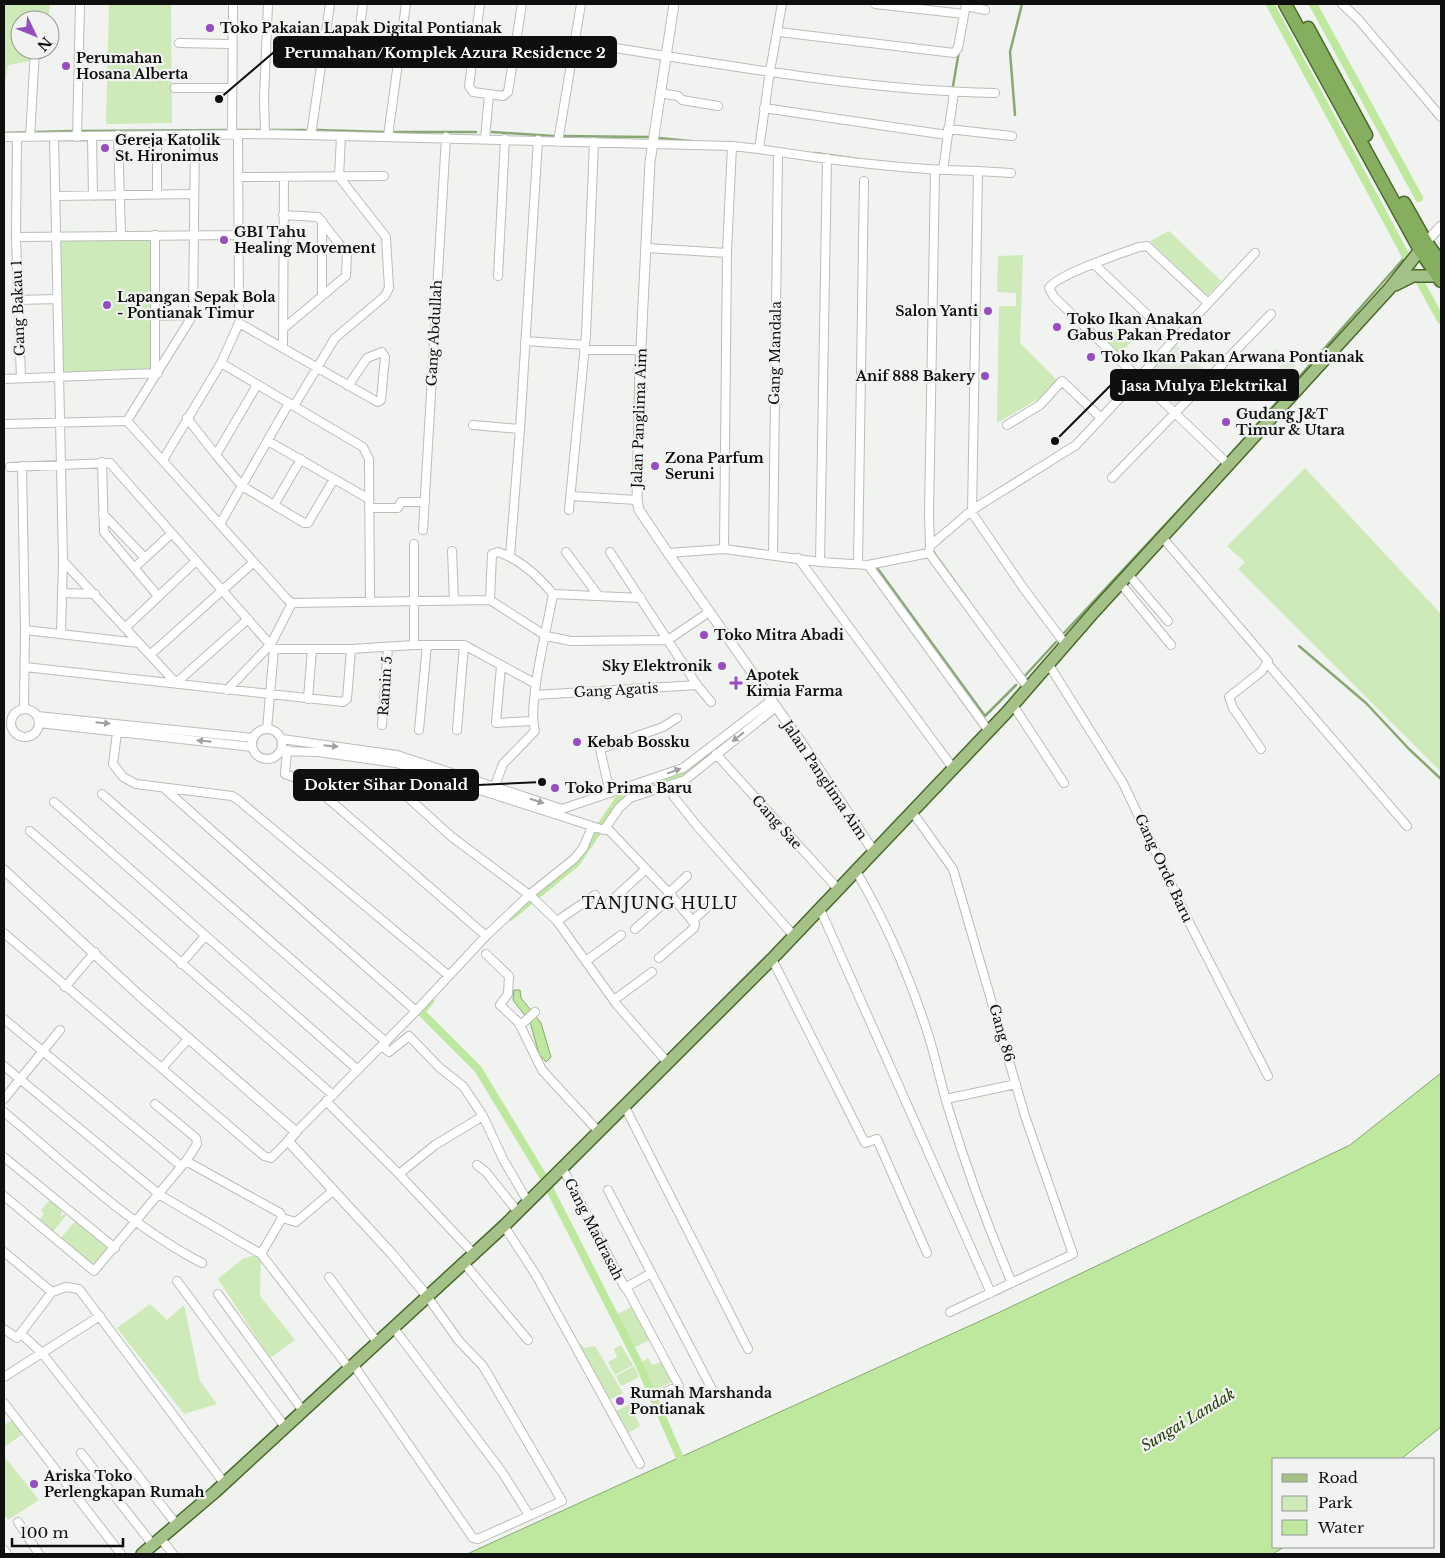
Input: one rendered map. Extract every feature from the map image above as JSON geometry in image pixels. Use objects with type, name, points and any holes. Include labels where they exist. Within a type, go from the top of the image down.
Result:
[{"type":"highway","points":[[1285,4],[1369,149]]},
{"type":"highway","points":[[1294,4],[1352,106],[1416,255],[1440,278]]},
{"type":"highway","points":[[1416,255],[1441,263]]},
{"type":"main road","points":[[142,1554],[224,1484],[504,1226],[772,959],[874,852],[916,816],[953,768],[1049,665],[1128,574],[1389,289],[1416,255]]},
{"type":"main road","points":[[1389,289],[1413,276],[1440,278]]},
{"type":"street","points":[[77,137],[80,4]]},
{"type":"street","points":[[163,460],[221,363],[239,323],[240,177],[232,88],[231,44],[233,4]]},
{"type":"street","points":[[265,134],[264,97],[268,4]]},
{"type":"street","points":[[310,134],[330,4]]},
{"type":"street","points":[[355,62],[363,4]]},
{"type":"street","points":[[388,136],[406,4]]},
{"type":"street","points":[[480,4],[469,86],[473,92],[503,96],[508,92],[522,4]]},
{"type":"street","points":[[558,142],[581,4]]},
{"type":"street","name":"Jalan Panglima Aim","points":[[674,4],[652,144],[641,350],[636,500],[639,510],[668,553],[774,703],[874,852]]},
{"type":"street","points":[[759,149],[782,4]]},
{"type":"street","points":[[875,4],[985,10]]},
{"type":"street","points":[[1342,4],[1358,19],[1441,117]]},
{"type":"street","points":[[779,32],[952,53],[958,48],[966,8]]},
{"type":"street","points":[[574,42],[864,84],[954,92],[995,93]]},
{"type":"street","points":[[179,44],[231,44]]},
{"type":"street","points":[[30,137],[34,60]]},
{"type":"street","points":[[175,88],[232,88]]},
{"type":"street","points":[[954,92],[948,132],[939,171],[929,514],[930,549],[1028,688]]},
{"type":"street","points":[[660,93],[678,96],[682,100],[718,106]]},
{"type":"street","points":[[484,138],[489,94]]},
{"type":"street","points":[[764,108],[948,132],[1012,136]]},
{"type":"street","points":[[4,137],[310,134],[732,146],[864,164],[939,171],[978,170],[1011,173]]},
{"type":"street","points":[[157,135],[157,194]]},
{"type":"street","points":[[127,421],[193,315],[195,135]]},
{"type":"street","points":[[92,136],[92,196]]},
{"type":"street","points":[[118,136],[121,236]]},
{"type":"street","points":[[220,524],[268,441],[338,334],[384,296],[389,288],[386,237],[339,177],[340,136]]},
{"type":"street","name":"Gang Bakau 1","points":[[17,137],[16,237],[21,378]]},
{"type":"street","points":[[54,137],[63,561],[61,632]]},
{"type":"street","name":"Gang Abdullah","points":[[423,530],[446,137]]},
{"type":"street","points":[[498,276],[505,139]]},
{"type":"street","points":[[510,556],[538,140]]},
{"type":"street","points":[[569,510],[584,348],[594,142]]},
{"type":"street","points":[[724,549],[727,253],[732,146]]},
{"type":"street","name":"Gang Mandala","points":[[773,555],[778,152]]},
{"type":"street","points":[[820,562],[827,158]]},
{"type":"street","points":[[978,170],[972,510],[1001,557],[1066,645]]},
{"type":"street","points":[[240,177],[384,176]]},
{"type":"street","points":[[283,348],[284,177]]},
{"type":"street","points":[[858,564],[864,181]]},
{"type":"street","points":[[55,196],[194,194]]},
{"type":"street","points":[[283,215],[315,216],[322,221],[347,254],[346,276],[284,328]]},
{"type":"street","points":[[322,221],[322,295]]},
{"type":"street","points":[[1416,255],[1441,226]]},
{"type":"street","points":[[155,235],[157,373]]},
{"type":"street","points":[[16,237],[240,235]]},
{"type":"street","points":[[1208,303],[1147,246],[1139,247],[1094,264],[1055,281],[1049,288],[1054,297],[1229,465]]},
{"type":"street","points":[[647,248],[727,253]]},
{"type":"street","points":[[668,553],[724,549],[820,562],[868,565],[930,549],[972,510],[1076,445],[1255,253]]},
{"type":"street","points":[[1094,264],[1174,340]]},
{"type":"street","points":[[18,300],[57,299]]},
{"type":"street","points":[[156,313],[158,316],[193,315]]},
{"type":"street","points":[[1112,478],[1271,314]]},
{"type":"street","points":[[239,323],[315,368],[348,386],[380,402],[385,357],[382,352],[367,358],[348,386]]},
{"type":"street","points":[[525,341],[584,348],[641,350]]},
{"type":"street","points":[[221,363],[363,447],[369,460],[370,602]]},
{"type":"street","points":[[4,379],[59,375],[157,373]]},
{"type":"street","points":[[1007,425],[1040,405],[1062,381],[1101,418]]},
{"type":"street","points":[[216,455],[257,385]]},
{"type":"street","points":[[187,418],[242,486],[304,523],[308,523],[334,479]]},
{"type":"street","points":[[4,424],[127,421],[286,599],[292,603],[415,603],[490,600],[546,636],[571,641],[668,640],[709,612]]},
{"type":"street","points":[[473,425],[520,429]]},
{"type":"street","points":[[268,441],[369,499]]},
{"type":"street","points":[[274,504],[301,459]]},
{"type":"street","points":[[102,462],[104,532],[158,596]]},
{"type":"street","points":[[10,466],[108,462],[114,467],[272,646],[268,729]]},
{"type":"street","points":[[22,466],[25,630],[24,709]]},
{"type":"street","points":[[570,496],[636,500]]},
{"type":"street","points":[[369,508],[398,508],[401,502],[425,502]]},
{"type":"street","points":[[103,514],[145,558]]},
{"type":"street","points":[[135,567],[172,534]]},
{"type":"street","points":[[1162,537],[1266,657],[1267,664],[1407,826]]},
{"type":"street","points":[[414,544],[414,645]]},
{"type":"street","points":[[452,551],[454,601]]},
{"type":"street","points":[[490,600],[492,554],[498,552],[510,556],[541,581],[553,594],[641,598]]},
{"type":"street","points":[[566,552],[598,595]]},
{"type":"street","points":[[610,552],[697,685],[711,702]]},
{"type":"street","points":[[798,558],[953,768]]},
{"type":"street","points":[[63,561],[176,683]]},
{"type":"street","points":[[125,628],[196,561]]},
{"type":"street","points":[[150,655],[254,562]]},
{"type":"street","points":[[868,565],[988,730]]},
{"type":"street","points":[[1128,574],[1168,621]]},
{"type":"street","points":[[1120,584],[1171,645]]},
{"type":"street","points":[[62,593],[95,594]]},
{"type":"street","points":[[494,788],[503,764],[535,731],[532,721],[536,684],[553,594]]},
{"type":"street","points":[[227,690],[272,646],[292,603]]},
{"type":"street","points":[[176,683],[248,619]]},
{"type":"street","points":[[25,630],[61,632],[138,643]]},
{"type":"street","points":[[272,646],[351,649],[414,645],[464,645],[536,684]]},
{"type":"street","points":[[419,730],[427,645]]},
{"type":"street","points":[[457,730],[464,645]]},
{"type":"street","name":"Ramin 5","points":[[382,725],[388,648]]},
{"type":"street","points":[[308,699],[312,649]]},
{"type":"street","points":[[25,667],[343,702],[348,699],[351,649]]},
{"type":"street","points":[[1261,749],[1233,708],[1229,697],[1251,682],[1267,664]]},
{"type":"street","name":"Gang Orde Baru","points":[[1049,665],[1131,798],[1190,924],[1268,1076]]},
{"type":"street","points":[[502,666],[496,723],[532,721]]},
{"type":"street","name":"Gang Agatis","points":[[535,695],[697,685]]},
{"type":"street","points":[[605,829],[619,808],[630,798],[685,780],[774,703]]},
{"type":"street","points":[[561,813],[575,803],[683,768],[774,703]]},
{"type":"street","points":[[1013,704],[1064,783]]},
{"type":"street","points":[[24,709],[34,712],[38,720],[34,734],[28,736],[17,734],[8,720],[24,709]]},
{"type":"street","points":[[610,793],[600,749],[663,727],[677,718]]},
{"type":"street","points":[[38,720],[116,733],[252,742]]},
{"type":"street","points":[[38,720],[252,742]]},
{"type":"street","points":[[252,742],[259,731],[268,729],[279,734],[284,750],[285,774],[310,783],[486,936]]},
{"type":"street","points":[[116,733],[113,764],[120,774],[136,784],[232,796],[237,799],[448,976]]},
{"type":"street","points":[[282,739],[397,755],[494,788],[593,827],[605,829],[671,894],[695,924],[694,928],[659,958]]},
{"type":"street","points":[[252,742],[256,754],[266,760],[277,757],[284,750]]},
{"type":"street","points":[[284,750],[378,759],[561,813]]},
{"type":"street","name":"Gang Sae","points":[[716,754],[838,889]]},
{"type":"street","points":[[406,766],[399,787],[400,791],[452,837],[533,898],[557,922],[614,1000],[668,1063]]},
{"type":"street","points":[[671,786],[674,797],[698,827],[794,936]]},
{"type":"street","points":[[164,788],[416,1011]]},
{"type":"street","points":[[102,794],[384,1044],[389,1052],[409,1036],[440,1068],[463,1086],[483,1116],[503,1159],[528,1202]]},
{"type":"street","points":[[54,802],[358,1070]]},
{"type":"street","name":"Gang 86","points":[[916,816],[953,869],[1025,1116],[1074,1254],[1012,1283]]},
{"type":"street","points":[[4,932],[268,1158],[271,1158],[416,1011],[486,936],[533,898],[574,859],[593,827]]},
{"type":"street","points":[[30,831],[333,1095]]},
{"type":"street","points":[[610,902],[646,869]]},
{"type":"street","points":[[4,870],[296,1132]]},
{"type":"street","points":[[856,871],[895,945],[907,975],[928,1032],[946,1099],[984,1213],[1012,1283],[950,1312]]},
{"type":"street","points":[[635,929],[687,876]]},
{"type":"street","points":[[557,922],[595,894]]},
{"type":"street","points":[[692,921],[711,904]]},
{"type":"street","points":[[820,909],[991,1293]]},
{"type":"street","points":[[586,962],[621,935]]},
{"type":"street","points":[[181,964],[205,936]]},
{"type":"street","points":[[65,986],[95,952]]},
{"type":"street","points":[[486,954],[509,976],[508,994],[500,1005],[520,1026],[542,1070],[599,1132]]},
{"type":"street","points":[[772,959],[865,1142],[877,1139],[927,1253]]},
{"type":"street","points":[[614,1000],[652,972]]},
{"type":"street","points":[[520,1026],[536,1012]]},
{"type":"street","points":[[4,1019],[184,1163],[280,1213],[282,1218],[296,1222],[334,1190]]},
{"type":"street","points":[[4,1099],[60,1030]]},
{"type":"street","points":[[162,1068],[189,1038]]},
{"type":"street","points":[[4,1066],[160,1195],[261,1254],[351,1366],[474,1538],[478,1539],[562,1500],[483,1366],[460,1341],[410,1274],[288,1141]]},
{"type":"street","points":[[946,1099],[1016,1084]]},
{"type":"street","points":[[326,1101],[401,1173],[474,1254]]},
{"type":"street","points":[[4,1196],[94,1271],[160,1195],[197,1144],[196,1138],[155,1104]]},
{"type":"street","points":[[625,1107],[748,1349]]},
{"type":"street","points":[[4,1112],[137,1221],[182,1252],[202,1263]]},
{"type":"street","points":[[401,1173],[435,1145],[483,1116]]},
{"type":"street","points":[[4,1157],[115,1248]]},
{"type":"street","points":[[477,1165],[489,1176],[518,1212]]},
{"type":"street","name":"Gang Madrasah","points":[[563,1169],[627,1289],[651,1273]]},
{"type":"street","points":[[608,1190],[714,1393]]},
{"type":"street","points":[[261,1254],[282,1218]]},
{"type":"street","points":[[504,1226],[536,1275],[640,1464]]},
{"type":"street","points":[[4,1252],[52,1292]]},
{"type":"street","points":[[464,1263],[528,1340]]},
{"type":"street","points":[[329,1277],[377,1342]]},
{"type":"street","points":[[177,1281],[285,1428]]},
{"type":"street","points":[[4,1329],[17,1338],[52,1292],[66,1287],[79,1289],[224,1484]]},
{"type":"street","points":[[627,1289],[679,1386],[654,1397]]},
{"type":"street","points":[[218,1294],[303,1411]]},
{"type":"street","points":[[4,1377],[100,1316]]},
{"type":"street","points":[[393,1327],[502,1472],[529,1515]]},
{"type":"street","points":[[20,1334],[42,1353],[177,1525]]},
{"type":"street","points":[[4,1404],[121,1554]]},
{"type":"street","points":[[81,1453],[157,1542],[173,1554]]},
{"type":"street","points":[[18,1522],[39,1554]]},
{"type":"street","points":[[4,1550],[7,1554]]},
{"type":"shaded area","points":[[1174,343],[1207,372],[1176,406],[1143,376]]},
{"type":"shaded area","points":[[1275,349],[1295,366],[1288,374],[1268,357]]},
{"type":"green space","points":[[4,4],[50,4],[49,10],[10,10],[10,60],[31,61],[8,65],[4,90]]},
{"type":"green space","points":[[109,4],[171,4],[172,123],[106,124]]},
{"type":"green space","points":[[1169,231],[1221,281],[1207,296],[1150,241]]},
{"type":"green space","name":"Lapangan Sepak Bola - Pontianak Timur","points":[[152,238],[153,370],[61,372],[60,240]]},
{"type":"green space","points":[[1023,255],[1020,343],[1057,380],[1043,396],[997,423],[999,306],[1016,306],[1016,293],[997,292],[998,256]]},
{"type":"green space","points":[[1120,327],[1133,340],[1118,355],[1105,343]]},
{"type":"green space","points":[[1305,468],[1441,614],[1441,772],[1238,569],[1245,562],[1227,546]]},
{"type":"green space","points":[[50,1200],[56,1203],[62,1211],[61,1216],[68,1213],[52,1233],[39,1220],[44,1214],[41,1210]]},
{"type":"green space","points":[[76,1220],[108,1248],[94,1267],[60,1239]]},
{"type":"green space","points":[[261,1254],[260,1296],[295,1340],[270,1358],[218,1279],[244,1258]]},
{"type":"green space","points":[[150,1304],[167,1320],[184,1305],[200,1381],[217,1404],[184,1414],[117,1328]]},
{"type":"green space","points":[[631,1307],[650,1340],[633,1348],[616,1315]]},
{"type":"green space","points":[[580,1343],[584,1348],[595,1346],[623,1393],[607,1401],[577,1345]]},
{"type":"green space","points":[[621,1345],[633,1365],[615,1375],[608,1362],[617,1357],[614,1349]]},
{"type":"green space","points":[[648,1358],[652,1365],[661,1362],[672,1382],[654,1390],[642,1362]]},
{"type":"green space","points":[[634,1366],[639,1377],[621,1386],[616,1376]]},
{"type":"green space","points":[[630,1404],[640,1426],[626,1434],[614,1412]]},
{"type":"green space","points":[[12,1420],[23,1434],[4,1447],[4,1425]]},
{"type":"green space","points":[[4,1456],[39,1500],[8,1520],[4,1514]]},
{"type":"water","points":[[514,990],[520,990],[521,998],[541,1023],[551,1057],[546,1062],[539,1054],[530,1022],[513,1000]]},
{"type":"water","name":"Sungai Landak","points":[[1441,1073],[1441,1427],[1402,1458],[1272,1458],[1272,1548],[1282,1548],[1273,1554],[467,1554],[1000,1312],[1350,1145]]},
{"type":"waterway","points":[[1015,115],[1010,52],[1022,4]]},
{"type":"waterway","points":[[1270,4],[1414,271]]},
{"type":"waterway","points":[[1313,4],[1419,198]]},
{"type":"waterway","points":[[953,86],[959,51]]},
{"type":"waterway","points":[[83,131],[226,130]]},
{"type":"waterway","points":[[238,130],[259,130]]},
{"type":"waterway","points":[[271,130],[305,130]]},
{"type":"waterway","points":[[317,130],[385,132]]},
{"type":"waterway","points":[[5,133],[71,131]]},
{"type":"waterway","points":[[395,132],[476,132]]},
{"type":"waterway","points":[[492,132],[553,136]]},
{"type":"waterway","points":[[561,136],[649,137]]},
{"type":"waterway","points":[[659,138],[700,142]]},
{"type":"waterway","points":[[815,153],[857,159]]},
{"type":"waterway","points":[[1230,455],[1406,256]]},
{"type":"waterway","points":[[1419,280],[1441,320]]},
{"type":"waterway","points":[[1064,633],[1221,465]]},
{"type":"waterway","points":[[932,550],[968,600]]},
{"type":"waterway","points":[[875,565],[985,716],[1016,685]]},
{"type":"waterway","points":[[1023,678],[1056,642]]},
{"type":"waterway","points":[[1299,646],[1366,703],[1409,749],[1441,779]]},
{"type":"waterway","points":[[510,917],[576,863],[622,795],[685,773],[722,743]]},
{"type":"waterway","points":[[430,1001],[421,1012],[478,1069],[544,1178],[639,1364],[680,1458]]},
{"type":"place","name":"Toko Pakaian Lapak Digital Pontianak","points":[[210,28]]},
{"type":"place","name":"Perumahan Hosana Alberta","points":[[66,66]]},
{"type":"place","name":"Perumahan/Komplek Azura Residence 2","points":[[219,99]]},
{"type":"place","name":"Gereja Katolik St. Hironimus","points":[[105,148]]},
{"type":"place","name":"GBI Tahu Healing Movement","points":[[224,240]]},
{"type":"place","name":"Lapangan Sepak Bola - Pontianak Timur","points":[[107,305]]},
{"type":"place","name":"Salon Yanti","points":[[988,311]]},
{"type":"place","name":"Toko Ikan Anakan Gabus Pakan Predator","points":[[1057,327]]},
{"type":"place","name":"Toko Ikan Pakan Arwana Pontianak","points":[[1091,357]]},
{"type":"place","name":"Anif 888 Bakery","points":[[985,376]]},
{"type":"place","name":"Gudang J&T Timur & Utara","points":[[1226,422]]},
{"type":"place","name":"Jasa Mulya Elektrikal","points":[[1055,441]]},
{"type":"place","name":"Zona Parfum Seruni","points":[[655,466]]},
{"type":"place","name":"Toko Mitra Abadi","points":[[704,635]]},
{"type":"place","name":"Sky Elektronik","points":[[722,666]]},
{"type":"place","name":"Apotek Kimia Farma","points":[[736,683]]},
{"type":"place","name":"Kebab Bossku","points":[[577,742]]},
{"type":"place","name":"Dokter Sihar Donald","points":[[542,782]]},
{"type":"place","name":"Toko Prima Baru","points":[[555,788]]},
{"type":"place","name":"Rumah Marshanda Pontianak","points":[[620,1401]]},
{"type":"place","name":"Ariska Toko Perlengkapan Rumah","points":[[34,1484]]},
{"type":"district","name":"TANJUNG HULU","points":[[660,903]]}]
